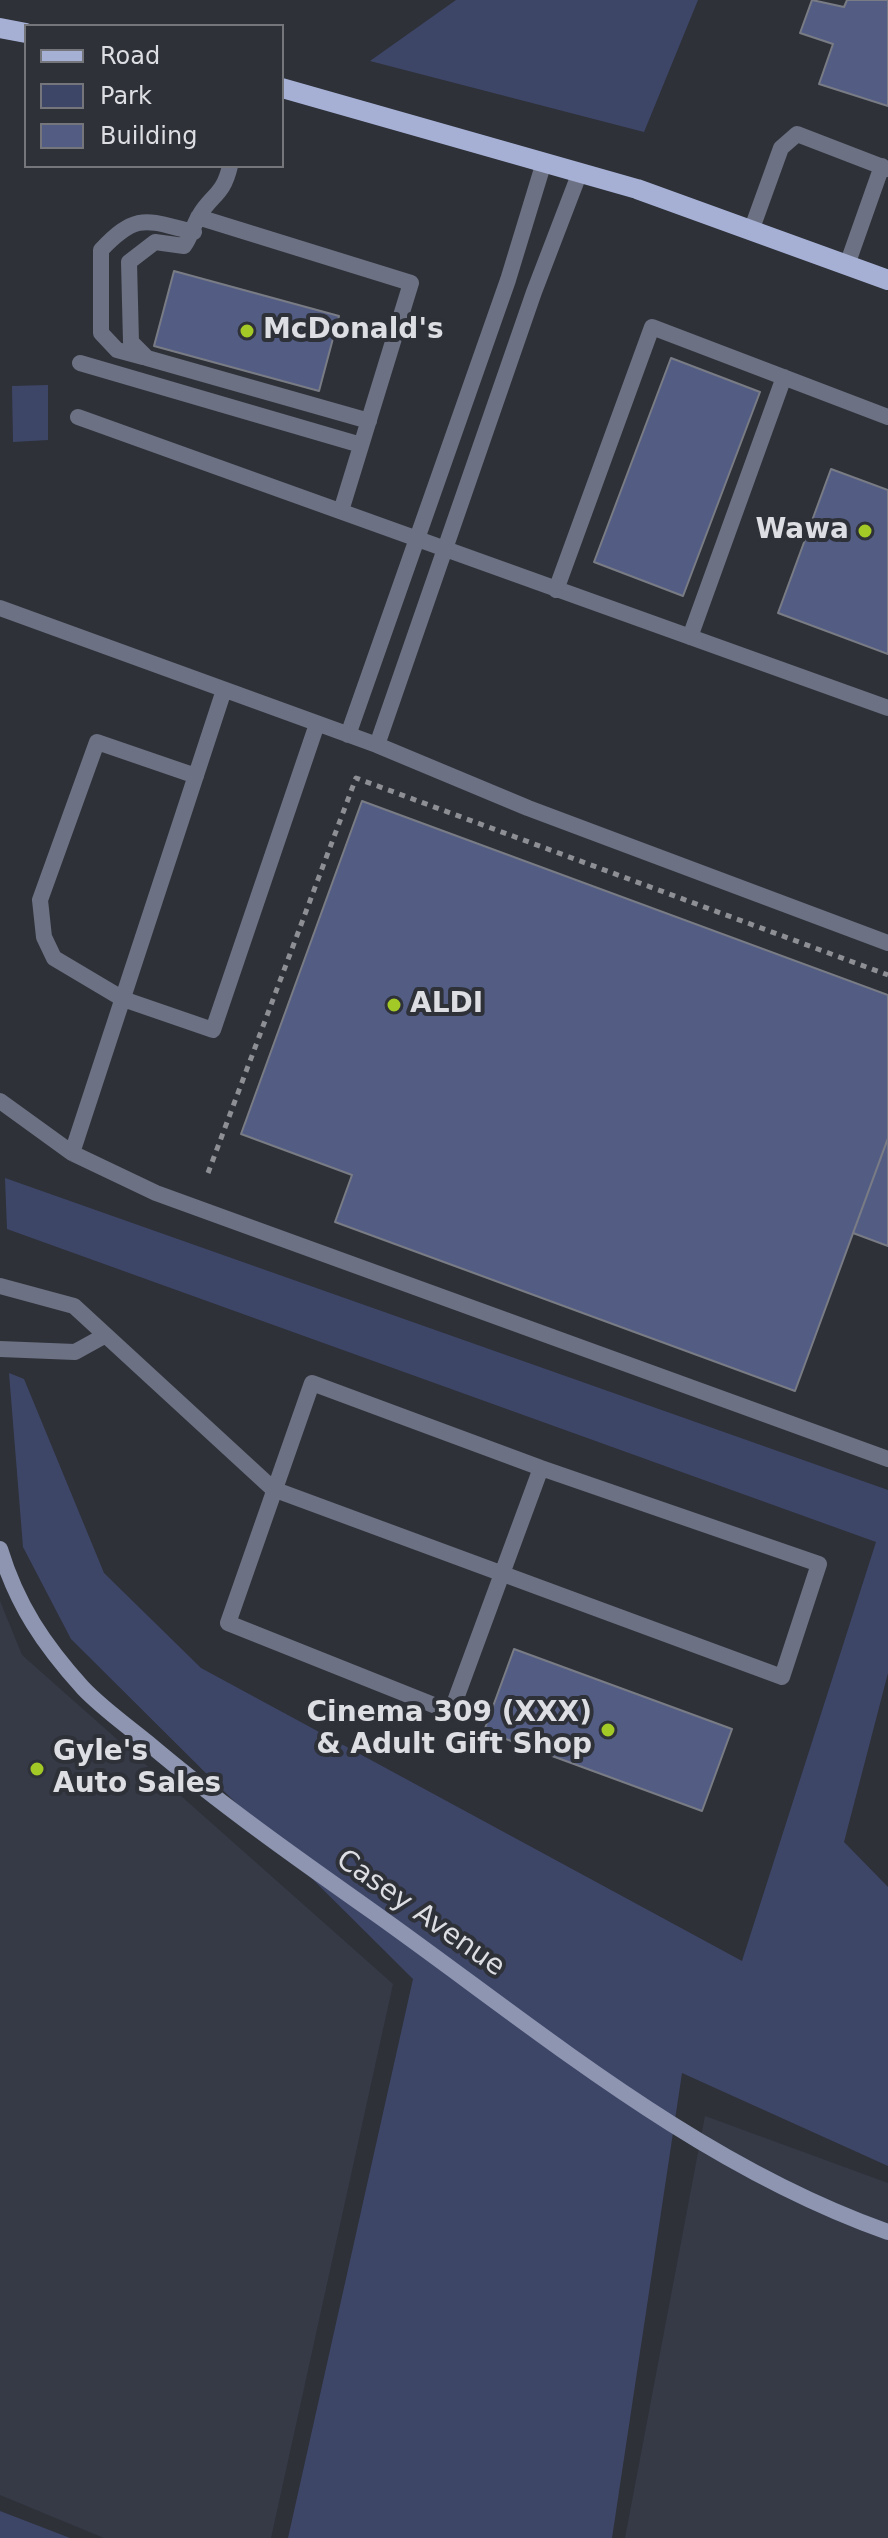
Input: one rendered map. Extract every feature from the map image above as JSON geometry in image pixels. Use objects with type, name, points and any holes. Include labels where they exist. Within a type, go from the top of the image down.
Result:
[{"type":"main road","points":[[0,28],[24,33]]},
{"type":"main road","points":[[284,89],[580,172],[888,280]]},
{"type":"street","name":"Casey Avenue","points":[[0,1549],[13,1590],[44,1641],[85,1691],[244,1821],[659,2117],[741,2168],[799,2197],[888,2232]]},
{"type":"lane","points":[[751,231],[781,148],[797,134],[885,168],[847,265]]},
{"type":"lane","points":[[348,735],[508,280],[544,162]]},
{"type":"lane","points":[[147,358],[131,342],[129,262],[155,242],[184,246],[196,224],[225,188],[230,168]]},
{"type":"lane","points":[[377,745],[534,292],[580,172]]},
{"type":"lane","points":[[341,511],[369,421],[411,283],[196,224],[142,220],[119,231],[101,250],[101,333],[117,350],[369,421]]},
{"type":"lane","points":[[556,590],[652,327],[888,417]]},
{"type":"lane","points":[[80,363],[361,445]]},
{"type":"lane","points":[[690,637],[784,377]]},
{"type":"lane","points":[[78,417],[888,708]]},
{"type":"lane","points":[[0,608],[377,745],[528,808],[888,943]]},
{"type":"lane","points":[[72,1153],[224,690]]},
{"type":"lane","points":[[196,776],[97,742],[40,900],[44,937],[54,958],[123,999],[213,1030],[317,724]]},
{"type":"lane","points":[[0,1101],[72,1153],[156,1193],[888,1459]]},
{"type":"lane","points":[[0,1286],[74,1306],[273,1489],[502,1571],[782,1677],[819,1564],[541,1468],[312,1383],[273,1489],[228,1623],[451,1712],[502,1571],[541,1468]]},
{"type":"lane","points":[[0,1349],[75,1352],[104,1336]]},
{"type":"path","points":[[208,1173],[356,778],[888,975]]},
{"type":"shaded area","points":[[0,1601],[22,1655],[393,1984],[271,2538],[104,2538],[0,2495]]},
{"type":"shaded area","points":[[705,2116],[888,2183],[888,2538],[625,2538]]},
{"type":"green space","points":[[456,0],[698,0],[644,132],[370,61]]},
{"type":"green space","points":[[48,385],[48,440],[13,442],[12,386]]},
{"type":"green space","points":[[5,1178],[888,1490],[888,1673],[844,1842],[888,1887],[888,2166],[682,2073],[612,2538],[288,2538],[413,1979],[71,1639],[23,1547],[9,1373],[24,1379],[104,1573],[201,1668],[742,1961],[876,1542],[7,1229]]},
{"type":"green space","points":[[0,2511],[70,2538],[0,2538]]},
{"type":"building","points":[[812,0],[844,7],[847,0],[888,0],[888,106],[819,84],[833,44],[800,33]]},
{"type":"building","name":"McDonald's","points":[[174,271],[339,316],[319,391],[154,346]]},
{"type":"building","points":[[671,358],[760,392],[683,596],[594,562]]},
{"type":"building","points":[[831,469],[888,490],[888,654],[778,613]]},
{"type":"building","points":[[362,801],[888,995],[888,1138],[795,1391],[335,1222],[352,1175],[241,1134]]},
{"type":"building","points":[[888,1138],[888,1246],[853,1233]]},
{"type":"building","name":"Cinema 309 (XXX) & Adult Gift Shop","points":[[514,1649],[732,1729],[702,1811],[484,1731]]},
{"type":"place","name":"McDonald's","points":[[247,331]]},
{"type":"place","name":"Wawa","points":[[865,531]]},
{"type":"place","name":"ALDI","points":[[394,1005]]},
{"type":"place","name":"Cinema 309 (XXX) & Adult Gift Shop","points":[[608,1730]]},
{"type":"place","name":"Gyle's Auto Sales","points":[[37,1769]]}]
